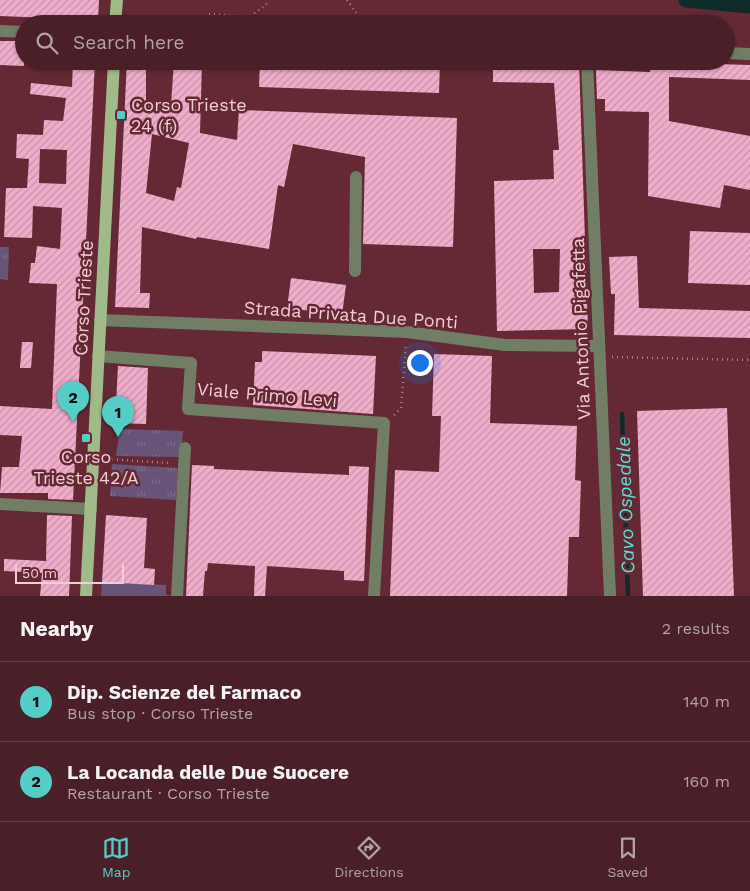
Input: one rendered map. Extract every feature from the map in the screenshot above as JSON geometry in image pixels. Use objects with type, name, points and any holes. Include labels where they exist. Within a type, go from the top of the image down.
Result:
[{"type":"main road","points":[[116,15],[117,0]]},
{"type":"main road","name":"Corso Trieste","points":[[86,596],[114,70]]},
{"type":"street","points":[[0,31],[15,32]]},
{"type":"street","points":[[735,53],[750,54]]},
{"type":"street","name":"Via Antonio Pigafetta","points":[[587,70],[610,596]]},
{"type":"street","points":[[355,270],[356,177]]},
{"type":"street","name":"Strada Privata Due Ponti","points":[[100,320],[406,332],[505,345],[599,352]]},
{"type":"street","name":"Viale Primo Levi","points":[[98,356],[191,363],[188,409],[384,423]]},
{"type":"street","points":[[374,596],[384,423]]},
{"type":"street","points":[[176,596],[185,448]]},
{"type":"street","points":[[0,504],[91,508]]},
{"type":"path","points":[[251,15],[266,5],[268,0]]},
{"type":"path","points":[[347,0],[358,15]]},
{"type":"path","points":[[209,14],[222,15]]},
{"type":"path","points":[[384,423],[401,408],[406,332]]},
{"type":"path","points":[[599,352],[750,360]]},
{"type":"path","points":[[107,459],[184,464]]},
{"type":"green space","points":[[0,247],[9,247],[8,280],[0,279]]},
{"type":"green space","points":[[120,429],[183,431],[181,457],[116,456]]},
{"type":"green space","points":[[112,464],[178,468],[176,500],[110,496]]},
{"type":"green space","points":[[102,582],[166,585],[166,595],[176,596],[101,596]]},
{"type":"building","points":[[0,0],[99,0],[98,15],[0,16]]},
{"type":"building","points":[[0,41],[15,41],[15,66],[0,65]]},
{"type":"building","points":[[735,65],[750,65],[750,80],[669,77],[669,121],[750,136],[750,190],[724,185],[720,208],[648,196],[649,112],[605,111],[605,99],[597,99],[596,70],[650,72],[650,70],[735,70]]},
{"type":"building","points":[[73,70],[95,70],[73,500],[48,499],[48,493],[0,493],[2,467],[19,467],[22,436],[0,435],[0,406],[52,409],[57,284],[29,283],[31,263],[35,263],[37,246],[60,249],[62,208],[33,206],[32,238],[4,237],[6,188],[27,188],[29,159],[16,158],[17,134],[43,135],[44,120],[63,121],[66,98],[30,94],[31,83],[72,87]],"holes":[[[40,149],[67,150],[66,184],[39,183]]]},
{"type":"building","points":[[127,70],[146,70],[146,100],[171,104],[173,70],[202,70],[200,133],[237,140],[239,110],[457,118],[453,247],[363,244],[365,157],[293,144],[284,187],[278,185],[269,249],[197,237],[196,239],[142,227],[140,293],[150,293],[149,308],[115,307]],"holes":[[[152,134],[189,143],[181,188],[177,187],[174,201],[146,193]]]},
{"type":"building","points":[[260,70],[440,70],[439,93],[259,87]]},
{"type":"building","points":[[493,70],[579,70],[588,329],[497,331],[494,181],[554,179],[553,150],[559,150],[554,83],[493,82]],"holes":[[[533,249],[560,249],[559,292],[534,293]]]},
{"type":"building","points":[[690,231],[750,233],[750,285],[688,283]]},
{"type":"building","points":[[637,256],[639,308],[750,311],[750,338],[614,335],[615,294],[611,294],[609,257]]},
{"type":"building","points":[[291,278],[346,285],[342,315],[287,308]]},
{"type":"building","points":[[22,342],[33,342],[31,368],[20,368]]},
{"type":"building","points":[[262,351],[376,356],[373,414],[253,405],[255,362],[262,362]]},
{"type":"building","points":[[434,354],[492,356],[490,423],[577,426],[575,480],[581,481],[579,537],[569,537],[567,596],[390,596],[395,470],[439,472],[441,416],[432,416]]},
{"type":"building","points":[[118,366],[148,368],[146,424],[115,423]]},
{"type":"building","points":[[727,408],[734,596],[643,596],[637,411]]},
{"type":"building","points":[[192,465],[214,466],[214,469],[349,475],[349,466],[369,467],[364,581],[344,580],[344,571],[267,566],[265,596],[254,596],[255,566],[208,563],[207,571],[205,571],[203,596],[186,596]]},
{"type":"building","points":[[47,515],[72,516],[69,596],[40,596],[42,573],[4,571],[4,559],[46,561]]},
{"type":"building","points":[[106,515],[147,518],[144,568],[155,569],[154,585],[102,582]]},
{"type":"waterway","points":[[686,0],[750,6]]},
{"type":"waterway","name":"Cavo Ospedale","points":[[622,414],[628,596]]},
{"type":"place","name":"Corso Trieste 24 (f)","points":[[121,115]]},
{"type":"place","name":"La Locanda delle Due Suocere","points":[[73,422]]},
{"type":"place","name":"Dip. Scienze del Farmaco","points":[[118,437]]},
{"type":"place","name":"Corso Trieste 42/A","points":[[86,438]]}]
